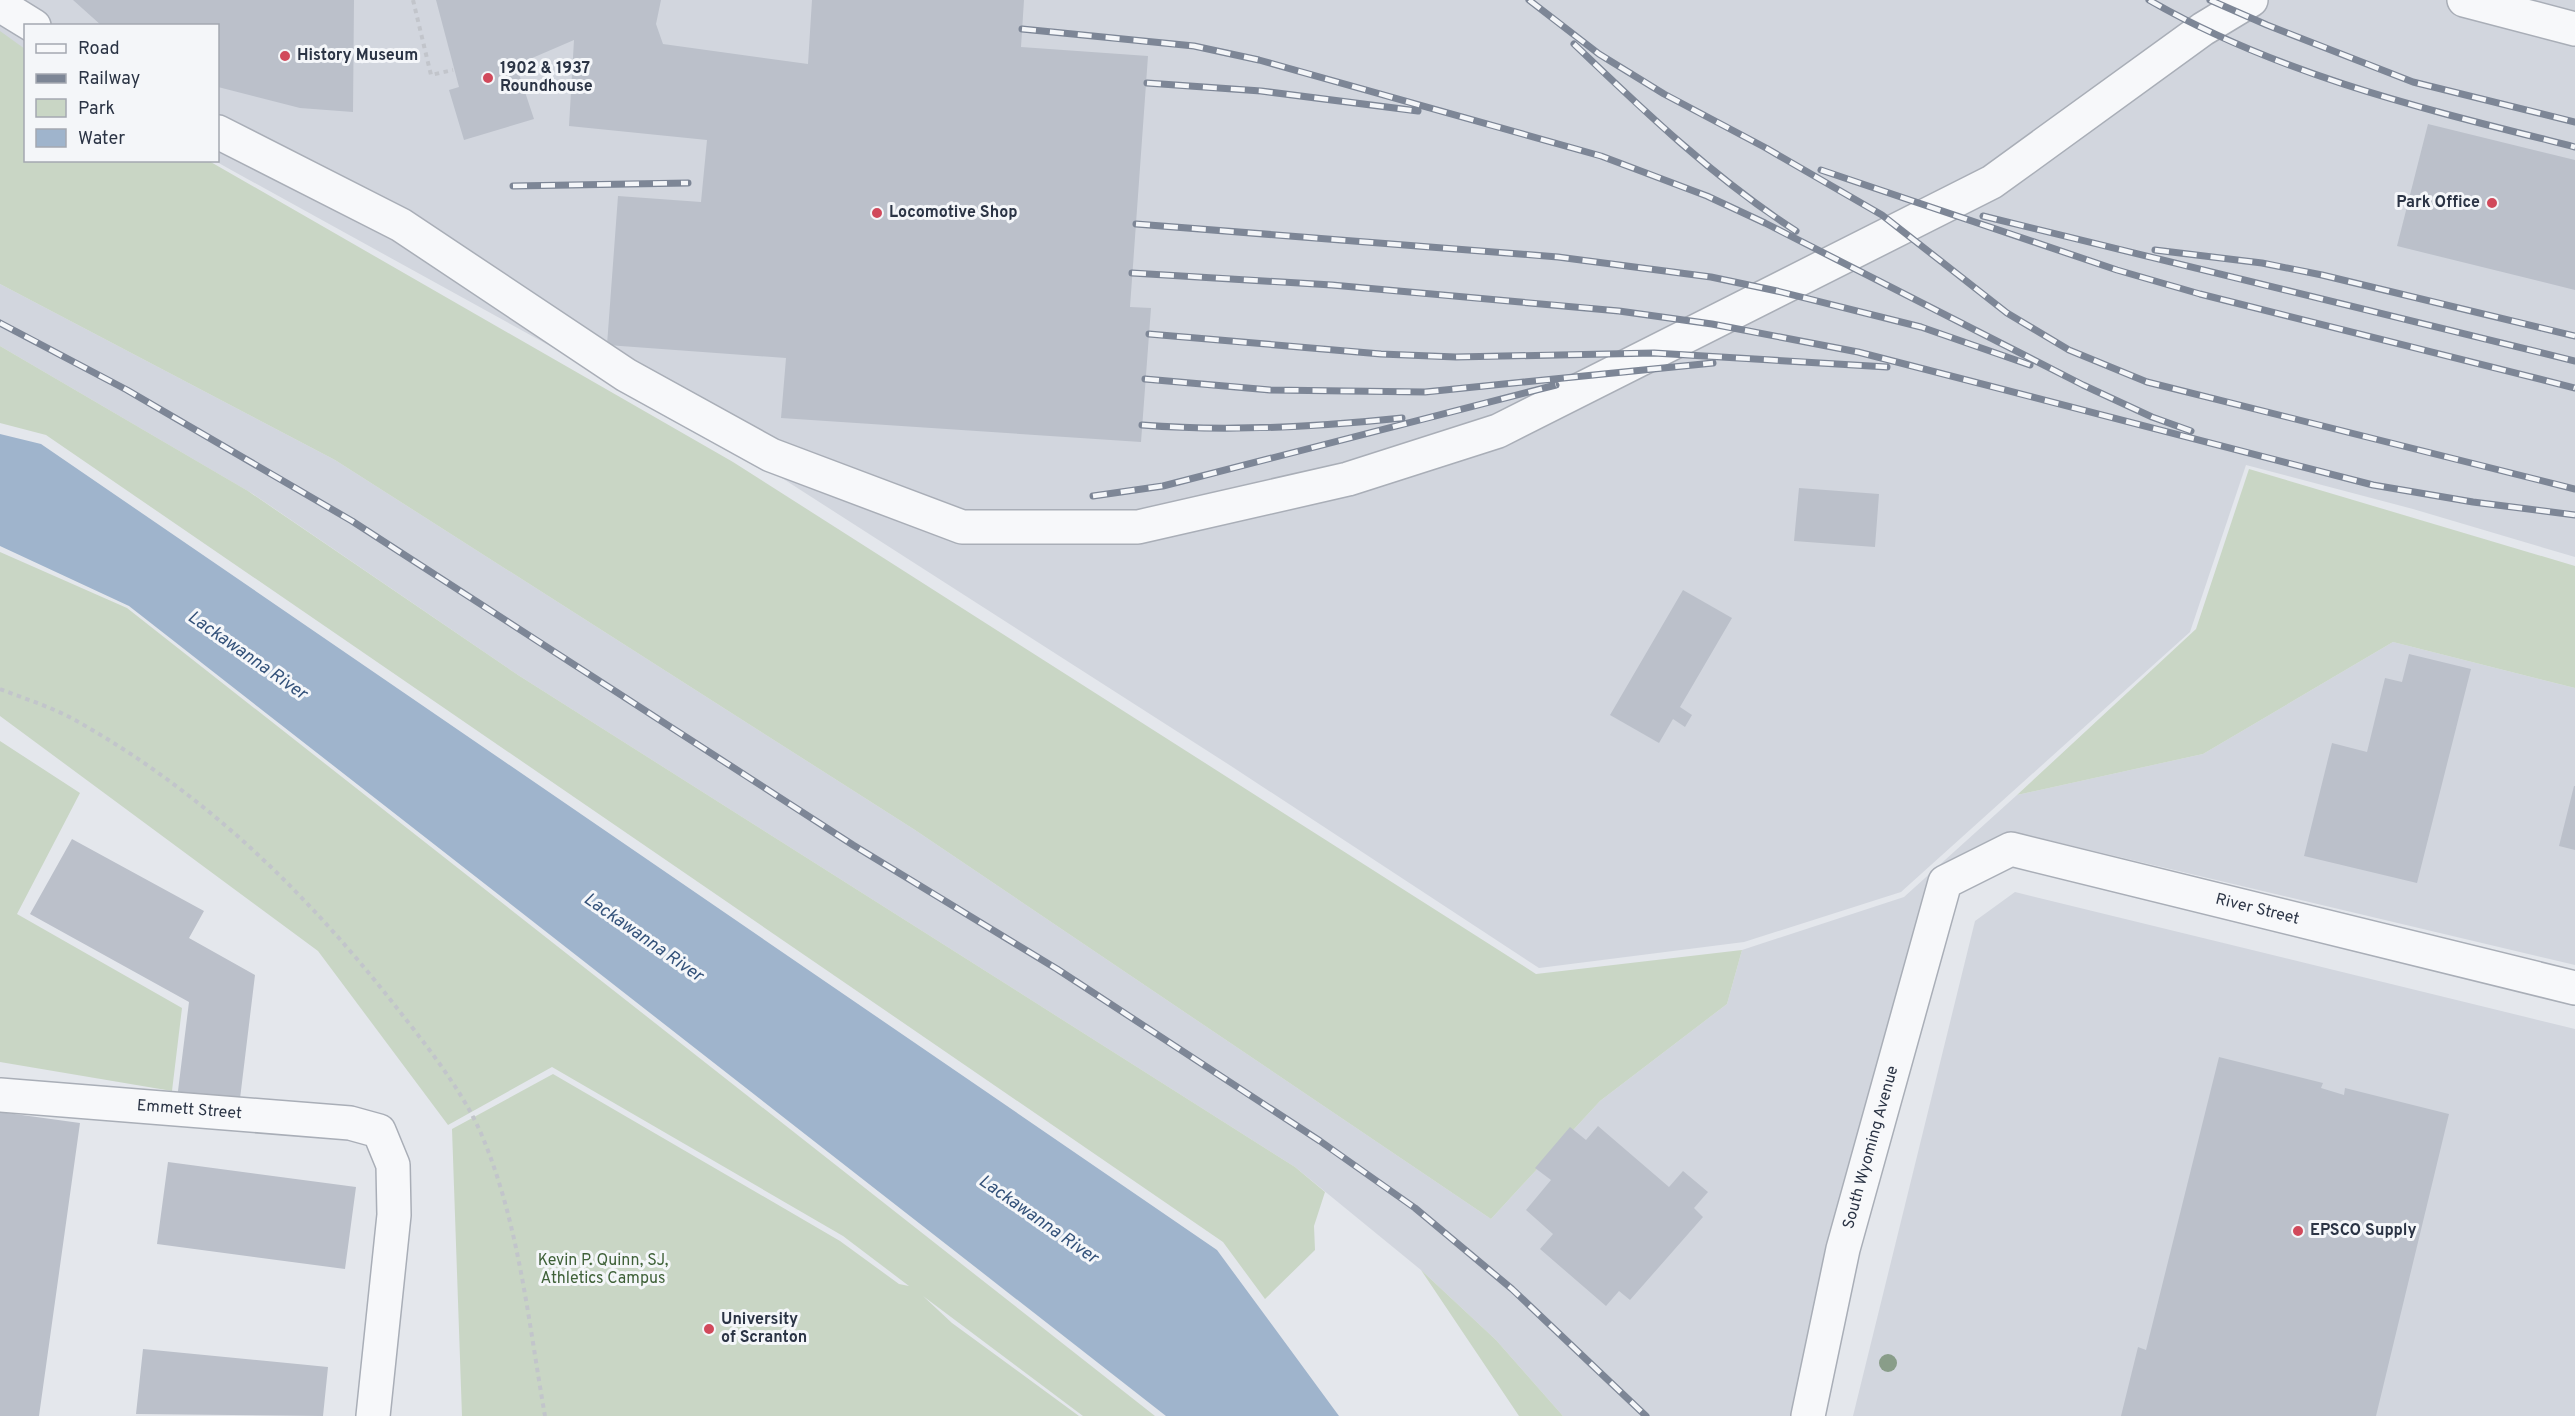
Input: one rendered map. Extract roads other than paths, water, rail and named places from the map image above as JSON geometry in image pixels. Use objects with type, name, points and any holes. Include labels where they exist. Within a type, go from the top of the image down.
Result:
[{"type":"street","points":[[219,133],[401,225],[626,375],[771,455],[962,527],[1138,527],[1348,479],[1498,431],[1992,182],[2203,29],[2251,0]]},
{"type":"street","points":[[2464,0],[2575,29]]},
{"type":"street","points":[[0,5],[31,24]]},
{"type":"street","name":"River Street","points":[[1945,882],[2011,849],[2575,988]]},
{"type":"street","name":"South Wyoming Avenue","points":[[1808,1416],[1843,1249],[1945,882]]},
{"type":"street","name":"Emmett Street","points":[[0,1095],[350,1124],[379,1131],[393,1165],[394,1215],[373,1416]]},
{"type":"water","name":"Lackawanna River","points":[[0,434],[41,444],[1217,1250],[1339,1416],[1166,1416],[129,606],[0,546]]},
{"type":"railway","points":[[1529,0],[1599,54],[1664,94],[1766,148],[1882,215],[2007,313],[2069,350],[2147,382],[2575,489]]},
{"type":"railway","points":[[2149,0],[2199,27],[2303,70],[2410,104],[2575,147]]},
{"type":"railway","points":[[2210,0],[2267,25],[2413,82],[2575,122]]},
{"type":"railway","points":[[1022,29],[1194,46],[1259,60],[1601,156],[1707,196],[1765,223],[2083,385],[2152,417],[2191,431]]},
{"type":"railway","points":[[1574,44],[1653,119],[1708,166],[1796,231]]},
{"type":"railway","points":[[1147,83],[1261,91],[1418,111]]},
{"type":"railway","points":[[1821,170],[2117,270],[2200,294],[2575,388]]},
{"type":"railway","points":[[513,186],[688,183]]},
{"type":"railway","points":[[1983,216],[2575,361]]},
{"type":"railway","points":[[1136,224],[1558,257],[1711,277],[1921,327],[2030,365]]},
{"type":"railway","points":[[2155,250],[2262,263],[2322,275],[2575,336]]},
{"type":"railway","points":[[1132,273],[1332,285],[1619,311],[1712,324],[1858,352],[2373,485],[2473,502],[2575,515]]},
{"type":"railway","points":[[0,323],[127,390],[352,521],[853,845],[1057,969],[1320,1141],[1415,1208],[1512,1289],[1646,1416]]},
{"type":"railway","points":[[1149,334],[1381,354],[1456,357],[1654,353],[1887,367]]},
{"type":"railway","points":[[1145,379],[1270,390],[1425,392],[1713,363]]},
{"type":"railway","points":[[1093,496],[1163,486],[1556,385]]},
{"type":"railway","points":[[1142,425],[1272,428],[1402,418]]},
{"type":"place","name":"History Museum","points":[[285,56]]},
{"type":"place","name":"1902 & 1937 Roundhouse","points":[[488,78]]},
{"type":"place","name":"Park Office","points":[[2492,203]]},
{"type":"place","name":"Locomotive Shop","points":[[877,213]]},
{"type":"place","name":"EPSCO Supply","points":[[2298,1231]]},
{"type":"place","name":"University of Scranton","points":[[709,1329]]},
{"type":"park label","name":"Kevin P. Quinn, SJ, Athletics Campus","points":[[603,1270]]}]
